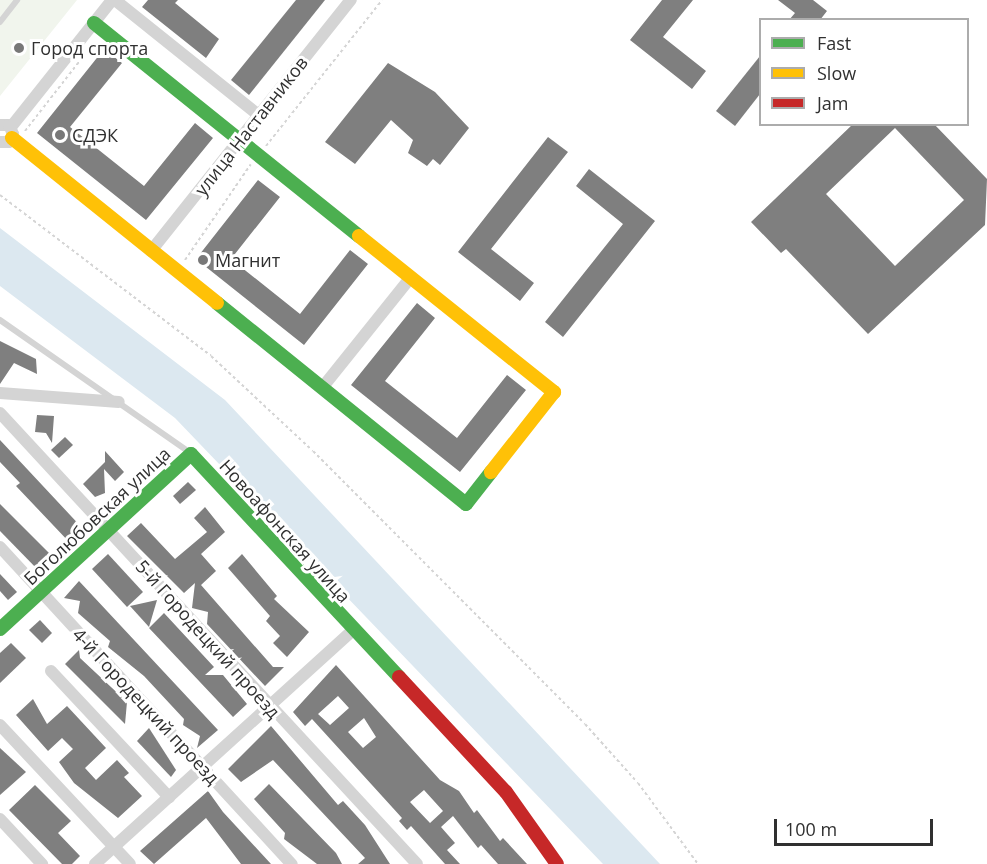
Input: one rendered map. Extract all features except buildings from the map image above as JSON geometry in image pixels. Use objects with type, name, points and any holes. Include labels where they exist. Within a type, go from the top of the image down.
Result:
[{"type":"street","points":[[94,23],[554,392],[466,504],[9,134],[94,23],[113,0],[260,116]]},
{"type":"street","name":"улица Наставников","points":[[151,251],[351,0]]},
{"type":"street","points":[[322,388],[411,277]]},
{"type":"street","points":[[0,393],[119,402]]},
{"type":"street","name":"5-й Городецкий проезд","points":[[0,413],[417,864]]},
{"type":"street","name":"Боголюбовская улица","points":[[0,629],[191,453]]},
{"type":"street","name":"Новоафонская улица","points":[[191,453],[351,632],[506,792],[557,864]]},
{"type":"street","name":"4-й Городецкий проезд","points":[[0,547],[292,864]]},
{"type":"street","points":[[95,864],[351,632]]},
{"type":"street","points":[[51,671],[169,797]]},
{"type":"street","points":[[0,725],[130,864]]},
{"type":"street","points":[[0,819],[42,864]]},
{"type":"lane","points":[[0,22],[13,1]]},
{"type":"lane","points":[[0,320],[191,453]]},
{"type":"path","points":[[183,263],[259,155],[382,0]]},
{"type":"path","points":[[9,134],[83,56]]},
{"type":"path","points":[[0,195],[211,356],[313,451],[585,724],[638,783],[698,864]]},
{"type":"shaded area","name":"Город спорта","points":[[0,0],[77,0],[0,96]]},
{"type":"shaded area","points":[[0,228],[225,400],[660,864],[603,864],[175,418],[0,286]]},
{"type":"traffic: fast","points":[[94,23],[359,236]]},
{"type":"traffic: fast","points":[[217,303],[466,504],[491,472]]},
{"type":"traffic: fast","points":[[0,629],[191,454],[399,677]]},
{"type":"traffic: slow","points":[[12,138],[217,303]]},
{"type":"traffic: slow","points":[[359,236],[554,392],[491,472]]},
{"type":"traffic: jam","points":[[399,677],[506,792],[557,864]]},
{"type":"place","name":"Город спорта","points":[[19,48]]},
{"type":"place","name":"СДЭК","points":[[60,135]]},
{"type":"place","name":"Магнит","points":[[203,260]]}]
